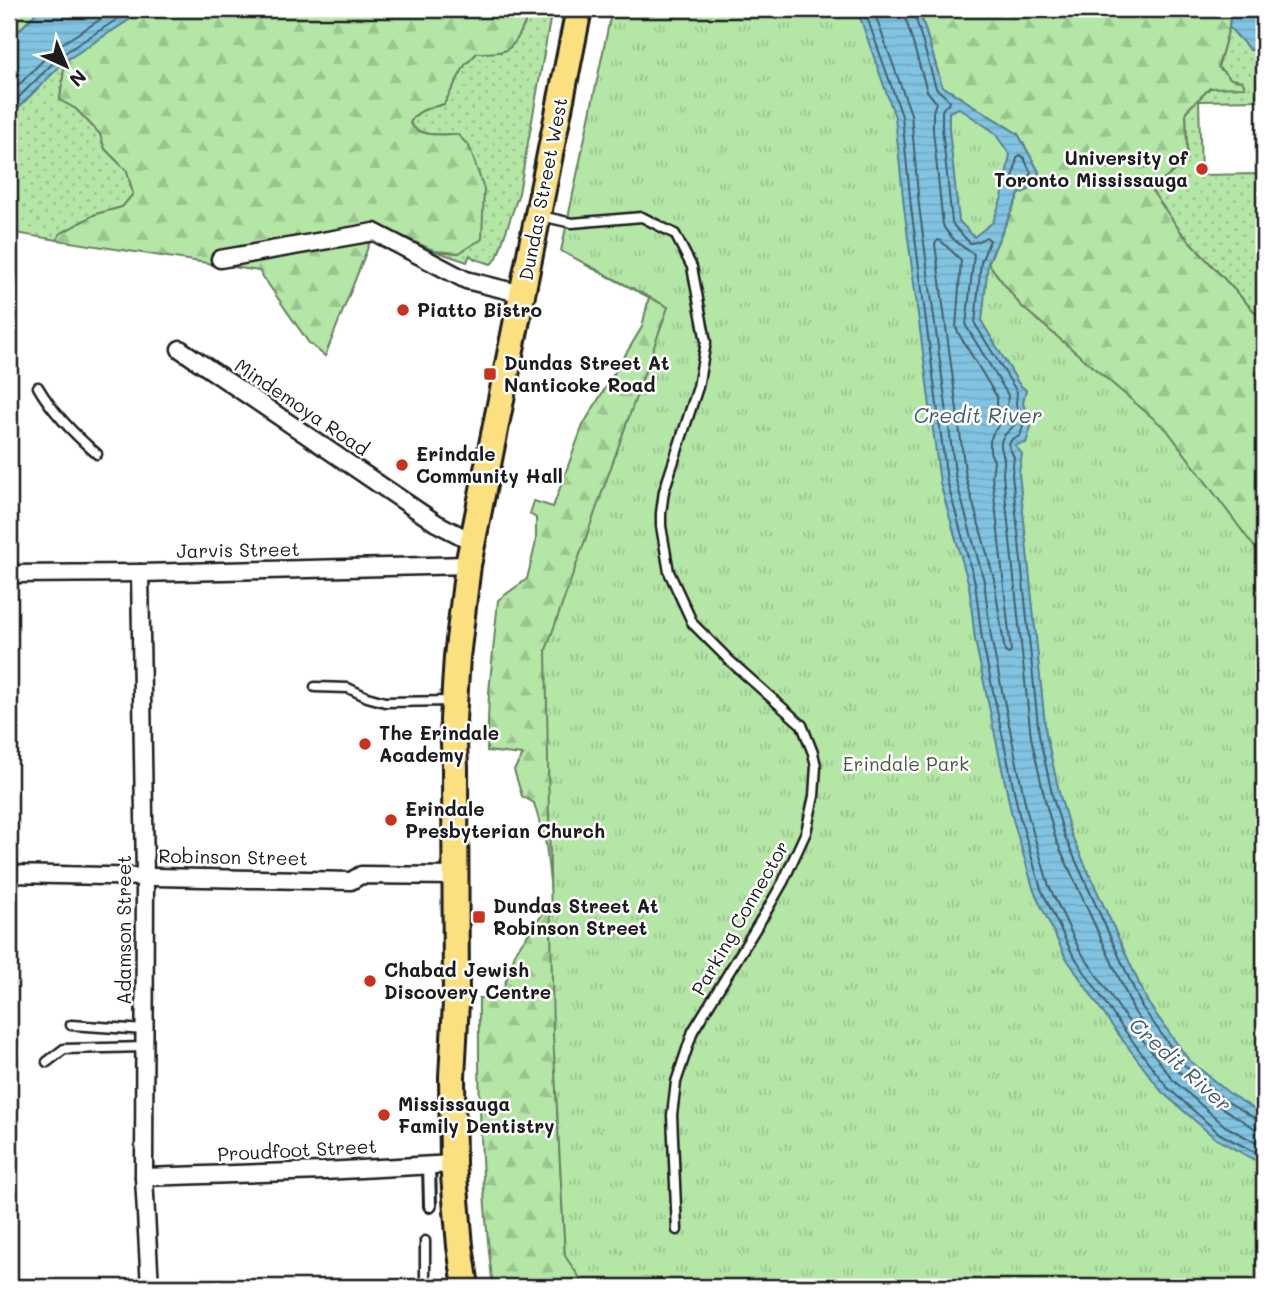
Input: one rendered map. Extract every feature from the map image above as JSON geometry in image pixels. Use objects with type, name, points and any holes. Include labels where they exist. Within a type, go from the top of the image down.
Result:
[{"type":"main road","name":"Dundas Street West","points":[[466,1287],[441,1164],[452,1077],[456,1002],[453,720],[457,657],[470,554],[579,9]]},
{"type":"street","points":[[220,259],[374,232],[466,280],[522,294]]},
{"type":"street","name":"Mindemoya Road","points":[[180,349],[436,523],[470,554]]},
{"type":"street","name":"Jarvis Street","points":[[9,574],[140,573],[470,554]]},
{"type":"street","name":"Adamson Street","points":[[140,573],[145,875],[144,1177],[150,1287]]},
{"type":"street","name":"Robinson Street","points":[[9,874],[351,881],[361,875],[454,876]]},
{"type":"street","points":[[430,1206],[441,1164]]},
{"type":"street","name":"Proudfoot Street","points":[[144,1177],[441,1164]]},
{"type":"lane","name":"Parking Connector","points":[[538,215],[572,223],[642,217],[675,234],[692,267],[706,342],[698,387],[664,491],[661,526],[670,572],[693,624],[802,725],[816,766],[814,796],[806,832],[783,882],[693,1031],[676,1082],[672,1115],[677,1230]]},
{"type":"lane","points":[[38,387],[60,418],[97,454]]},
{"type":"lane","points":[[315,687],[348,688],[385,702],[454,701]]},
{"type":"lane","points":[[71,1025],[145,1038]]},
{"type":"lane","points":[[47,1062],[64,1049],[145,1038]]},
{"type":"lane","points":[[425,1241],[425,1287]]},
{"type":"green space","points":[[9,9],[40,9],[9,41]]},
{"type":"green space","points":[[146,9],[529,9],[521,32],[510,47],[499,52],[477,53],[465,65],[444,104],[420,112],[410,123],[425,133],[457,134],[469,146],[484,189],[482,239],[459,253],[435,251],[380,226],[372,237],[325,356],[309,343],[259,271],[57,240],[60,234],[96,214],[122,207],[133,194],[127,171],[105,149],[100,134],[76,109],[60,100],[65,61]]},
{"type":"green space","points":[[529,9],[552,9],[519,193],[497,258],[491,264],[470,255],[467,262],[435,251],[459,253],[457,134],[425,133],[410,123],[420,112],[444,104],[465,65],[477,53],[502,51],[524,26]]},
{"type":"green space","name":"Erindale Park","points":[[612,9],[919,9],[942,86],[1018,134],[1039,172],[1030,189],[1019,194],[988,263],[1020,305],[1167,430],[1258,552],[1264,733],[1264,1287],[586,1287],[565,1256],[553,1035],[546,650],[668,307],[561,251]]},
{"type":"green space","points":[[919,9],[1231,9],[1218,67],[1231,79],[1242,81],[1245,87],[1210,88],[1186,111],[1187,159],[1152,191],[1181,232],[1264,322],[1264,733],[1262,720],[1020,305],[988,263],[1019,194],[1030,189],[1039,172],[1018,134],[942,86]]},
{"type":"green space","points":[[1229,27],[1250,50],[1264,49],[1264,90],[1261,91],[1261,100],[1199,101],[1201,175],[1259,174],[1264,183],[1264,322],[1181,232],[1151,191],[1187,159],[1186,111],[1210,88],[1231,79],[1218,67]]},
{"type":"green space","points":[[65,61],[60,100],[76,109],[100,134],[105,149],[127,171],[133,194],[123,207],[96,214],[60,234],[57,240],[9,232],[9,117]]},
{"type":"green space","points":[[584,264],[688,274],[573,1019],[556,1089],[565,1255],[682,1287],[493,1287],[489,1251],[481,1143],[479,998],[500,998],[516,951],[552,901],[546,845],[534,803],[522,796],[514,770],[523,755],[487,751],[489,692],[498,600],[527,579],[536,542],[536,518],[530,514],[534,501],[553,507],[583,425],[642,327],[649,297]]},
{"type":"water","points":[[40,9],[146,9],[65,61],[9,117],[9,41]]},
{"type":"water","name":"Credit River","points":[[857,9],[919,9],[942,86],[1018,134],[1039,172],[1030,189],[1019,194],[988,263],[982,322],[1019,384],[1026,390],[1023,403],[1031,427],[1026,443],[1015,445],[1022,454],[1019,473],[1046,734],[1060,796],[1071,834],[1148,1003],[1188,1059],[1230,1094],[1264,1115],[1264,1165],[1216,1139],[1162,1092],[1110,1023],[1065,956],[1034,891],[1012,816],[975,640],[969,585],[940,483],[895,117]],"holes":[[[959,108],[994,132],[1010,155],[1002,197],[993,222],[974,237],[959,221],[949,112]]]},
{"type":"water","points":[[1231,9],[1264,9],[1264,49],[1250,50],[1229,27]]},
{"type":"place","name":"University of Toronto Mississauga","points":[[1202,169]]},
{"type":"place","name":"Piatto Bistro","points":[[403,310]]},
{"type":"place","name":"Dundas Street At Nanticoke Road","points":[[490,374]]},
{"type":"place","name":"Erindale Community Hall","points":[[402,465]]},
{"type":"place","name":"The Erindale Academy","points":[[365,744]]},
{"type":"place","name":"Erindale Presbyterian Church","points":[[391,820]]},
{"type":"place","name":"Dundas Street At Robinson Street","points":[[479,917]]},
{"type":"place","name":"Chabad Jewish Discovery Centre","points":[[370,981]]},
{"type":"place","name":"Mississauga Family Dentistry","points":[[384,1115]]}]
